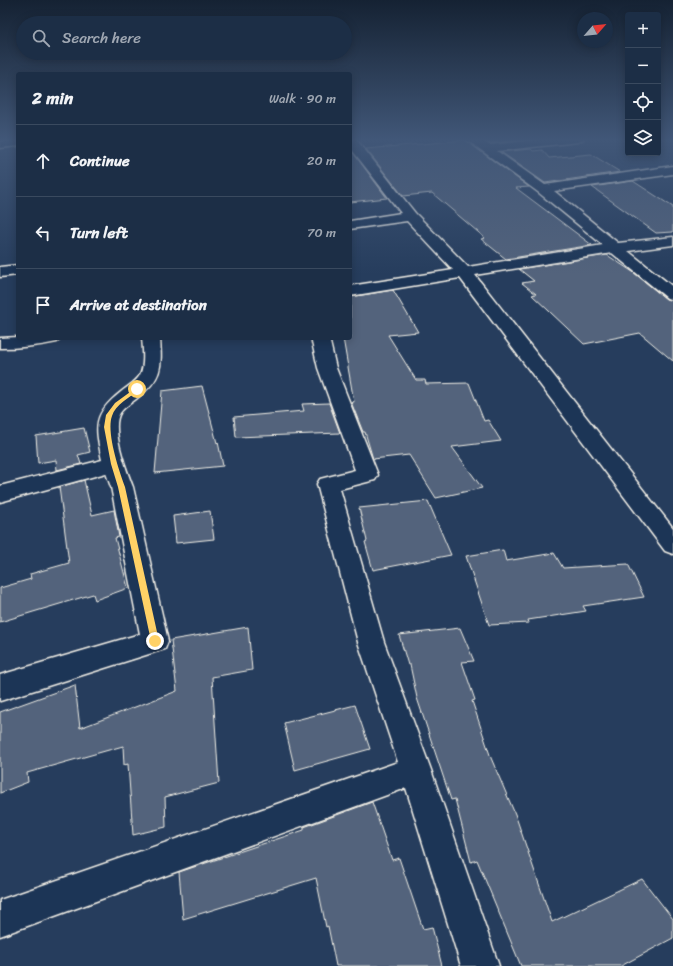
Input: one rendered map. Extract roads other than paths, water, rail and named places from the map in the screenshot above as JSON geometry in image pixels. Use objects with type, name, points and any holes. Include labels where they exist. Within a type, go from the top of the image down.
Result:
[{"type":"street","points":[[385,184],[410,216],[464,272],[673,545]]},
{"type":"street","points":[[536,184],[673,295]]},
{"type":"street","points":[[543,189],[577,184]]},
{"type":"street","points":[[352,224],[410,216]]},
{"type":"street","points":[[352,291],[614,248],[673,241]]},
{"type":"street","points":[[0,272],[16,270]]},
{"type":"street","points":[[0,343],[39,340]]},
{"type":"street","points":[[0,688],[155,641],[122,487],[114,464],[107,427],[109,415],[117,405],[150,377],[152,366],[152,340]]},
{"type":"street","points":[[320,340],[327,368],[367,475],[328,484],[371,642],[416,770],[480,966]]},
{"type":"street","points":[[0,494],[114,464]]},
{"type":"street","points":[[0,918],[416,770]]}]
